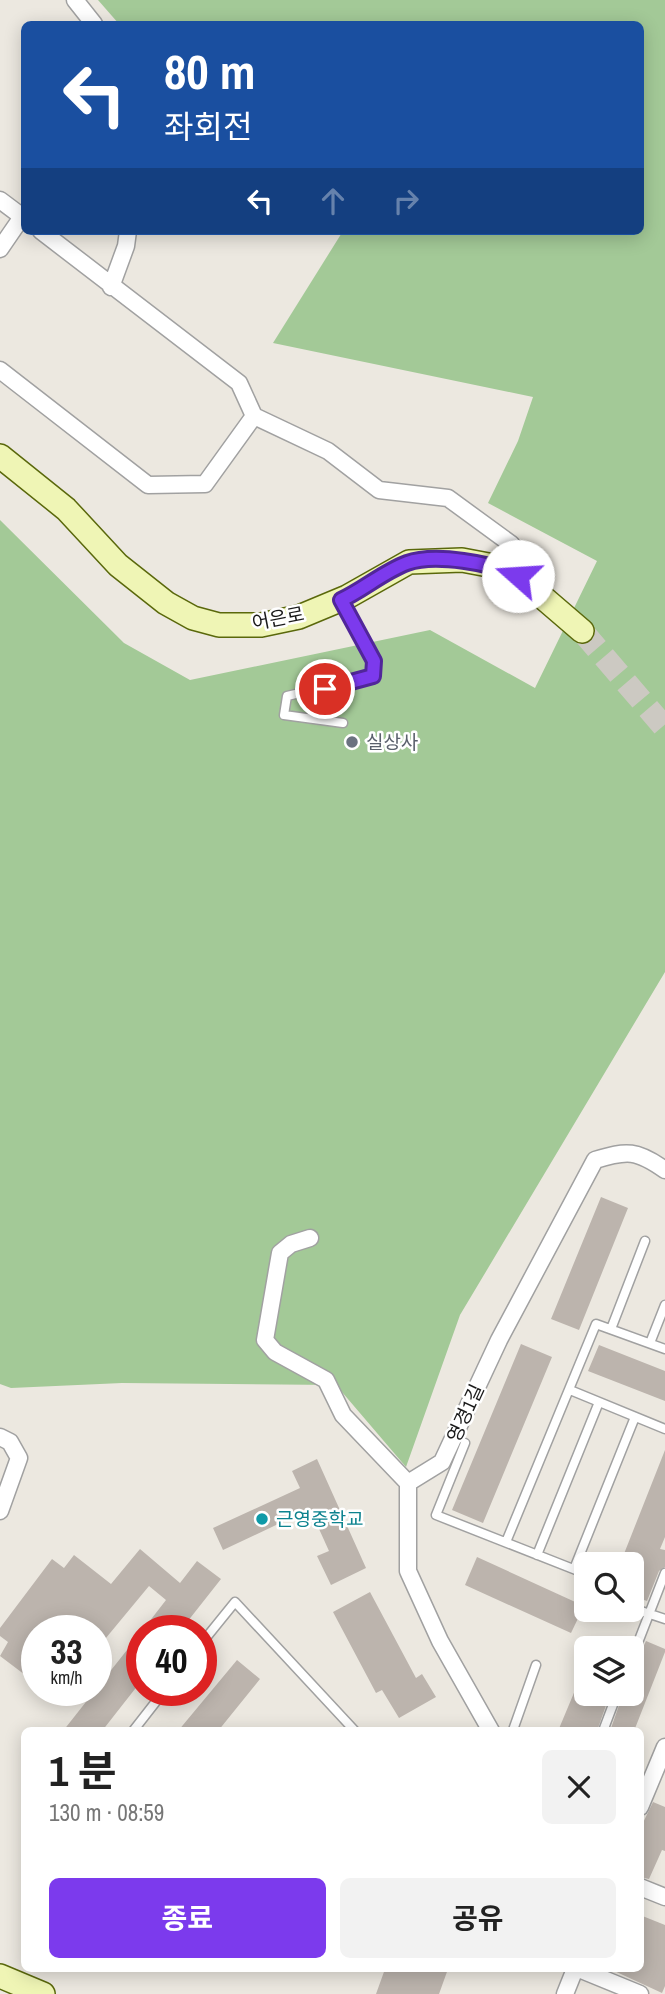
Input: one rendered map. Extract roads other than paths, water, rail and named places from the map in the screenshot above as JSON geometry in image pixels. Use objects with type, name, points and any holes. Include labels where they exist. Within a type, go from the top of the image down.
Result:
[{"type":"street","points":[[75,0],[92,21]]},
{"type":"street","points":[[0,200],[21,214]]},
{"type":"street","points":[[0,249],[21,220]]},
{"type":"street","points":[[46,235],[239,383],[254,416],[328,451],[379,490],[448,498],[511,544],[517,552],[518,576]]},
{"type":"street","points":[[111,287],[127,246],[128,235]]},
{"type":"street","points":[[0,370],[148,485],[205,484],[254,416]]},
{"type":"street","name":"어은로","points":[[0,456],[66,509],[118,565],[166,603],[193,618],[219,625],[261,625],[299,617],[341,600],[409,562],[462,560],[499,567],[518,576],[582,631]]},
{"type":"street","name":"영경1길","points":[[408,1483],[442,1462],[499,1340],[595,1160],[624,1151],[649,1158],[665,1170]]},
{"type":"street","points":[[310,1238],[291,1244],[280,1253],[265,1340],[275,1352],[326,1380],[344,1415],[408,1483],[408,1571],[440,1641],[489,1727]]},
{"type":"street","points":[[0,1437],[10,1442],[19,1458],[0,1511]]},
{"type":"street","points":[[644,1801],[660,1776],[665,1747]]},
{"type":"street","points":[[644,1889],[665,1897]]},
{"type":"street","points":[[565,1994],[576,1972]]},
{"type":"street","points":[[585,1972],[640,1994]]},
{"type":"street","points":[[0,1976],[43,1994]]},
{"type":"lane","points":[[341,600],[374,661],[373,676],[287,696],[284,715],[343,723]]},
{"type":"lane","points":[[611,1329],[645,1241]]},
{"type":"lane","points":[[650,1343],[665,1305]]},
{"type":"lane","points":[[506,1542],[596,1324],[665,1349]]},
{"type":"lane","points":[[570,1390],[665,1429]]},
{"type":"lane","points":[[537,1555],[599,1402]]},
{"type":"lane","points":[[581,1552],[635,1416]]},
{"type":"lane","points":[[466,1443],[436,1515],[574,1569]]},
{"type":"lane","points":[[641,1636],[665,1573]]},
{"type":"lane","points":[[217,1624],[235,1602],[351,1727]]},
{"type":"lane","points":[[644,1611],[665,1619]]},
{"type":"lane","points":[[514,1727],[536,1665]]},
{"type":"lane","points":[[136,1727],[153,1706]]},
{"type":"lane","points":[[605,1727],[612,1706]]},
{"type":"tunnel","points":[[582,631],[665,728]]},
{"type":"place","name":"실상사","points":[[352,742]]},
{"type":"place","name":"근영중학교","points":[[262,1519]]}]
